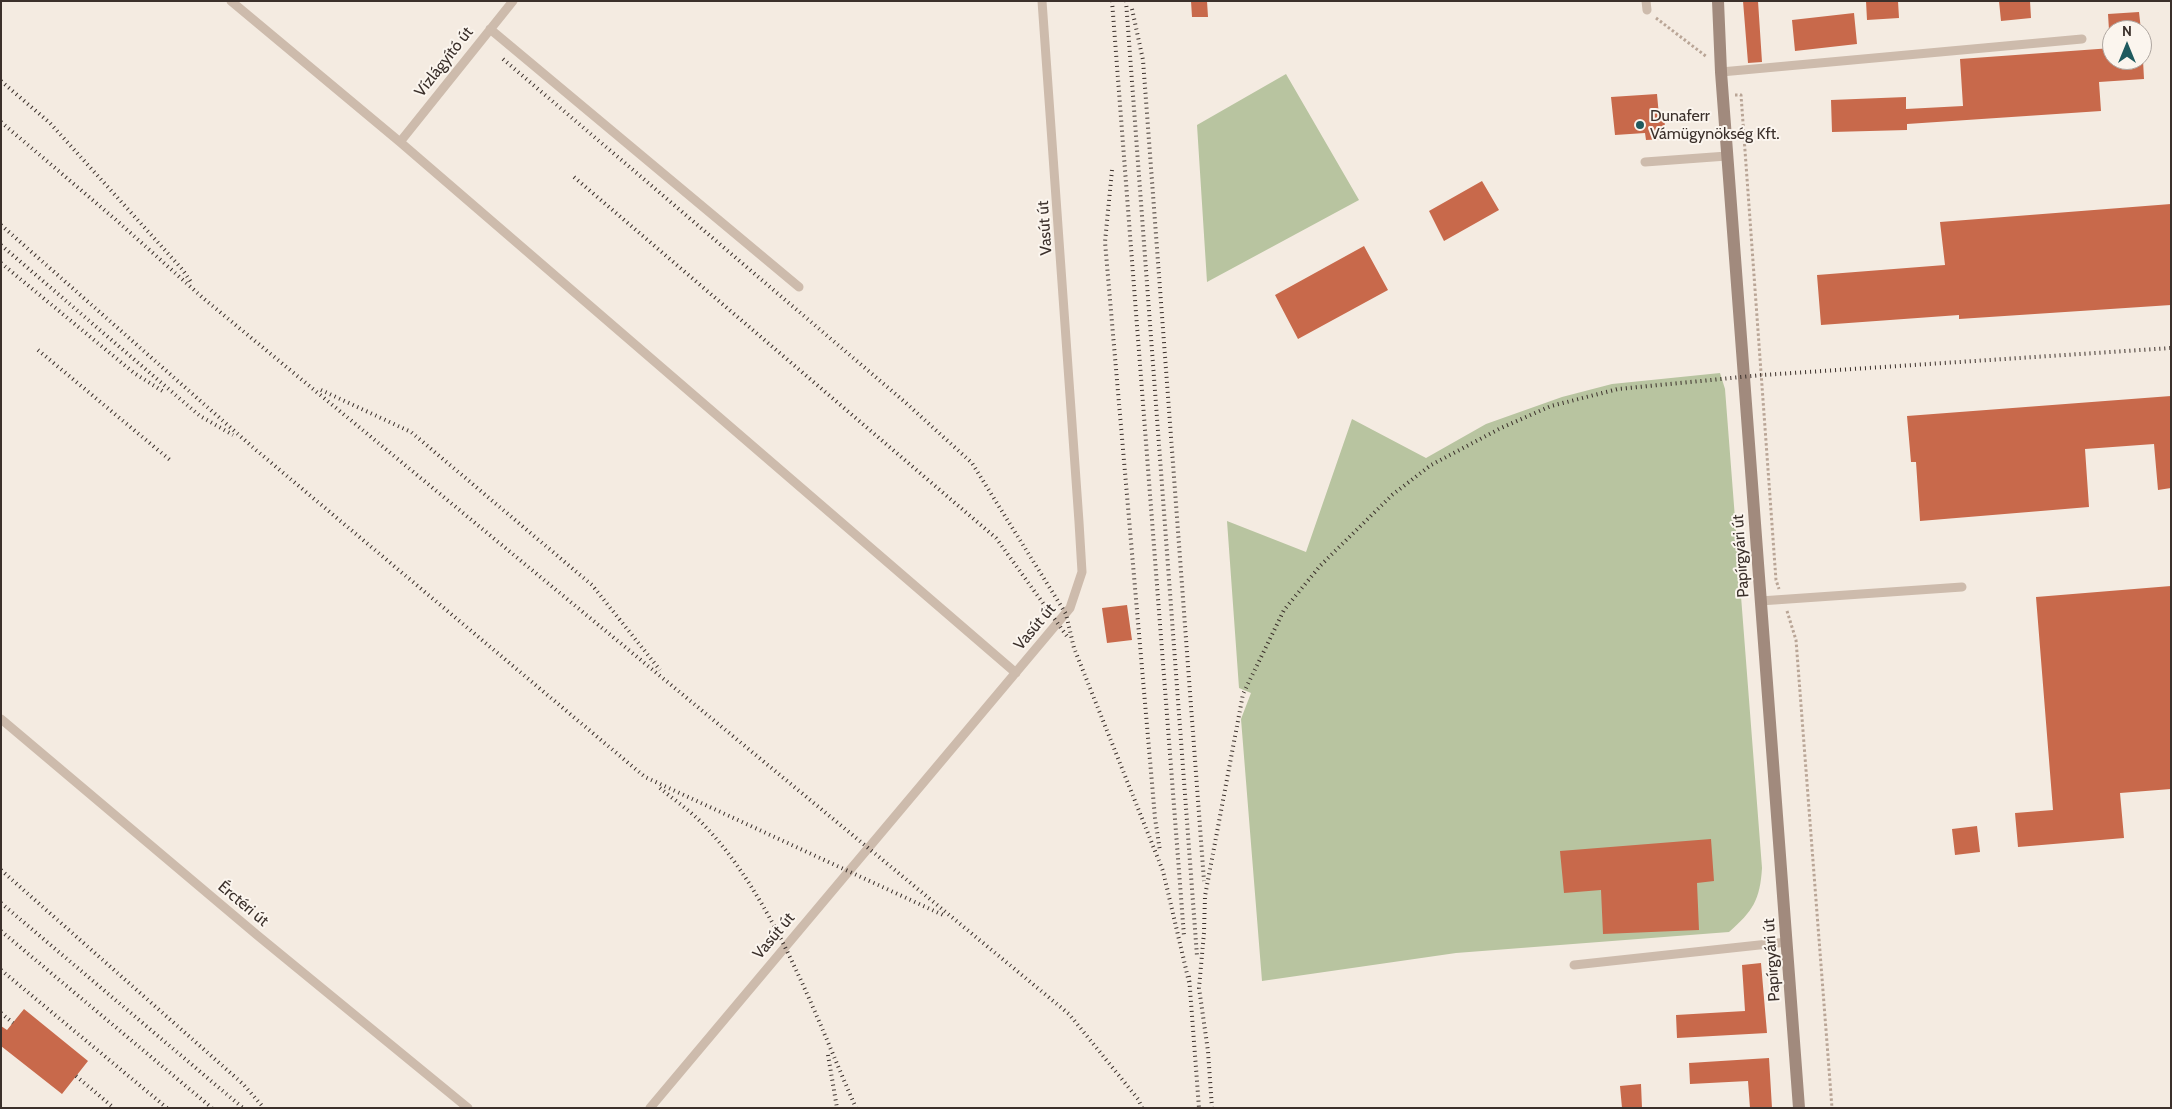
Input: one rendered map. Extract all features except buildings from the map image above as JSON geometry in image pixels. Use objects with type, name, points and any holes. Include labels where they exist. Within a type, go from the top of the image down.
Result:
[{"type":"street","name":"Papírgyári út","points":[[1718,1],[1727,156],[1799,1108]]},
{"type":"lane","points":[[231,1],[400,142],[1016,673]]},
{"type":"lane","name":"Vízlágyító út","points":[[400,142],[513,1]]},
{"type":"lane","name":"Vasút út","points":[[650,1108],[1070,608],[1082,572],[1055,155],[1042,1]]},
{"type":"lane","points":[[490,29],[799,287]]},
{"type":"lane","points":[[1721,72],[2082,39]]},
{"type":"lane","points":[[1645,162],[1727,156]]},
{"type":"lane","points":[[1760,601],[1962,587]]},
{"type":"lane","name":"Érctéri út","points":[[1,719],[257,935],[468,1108]]},
{"type":"lane","points":[[1574,965],[1787,942]]},
{"type":"path","points":[[1646,6],[1707,57],[1708,67]]},
{"type":"green space","points":[[1286,74],[1359,200],[1207,282],[1197,125]]},
{"type":"green space","points":[[1720,373],[1725,389],[1762,868],[1757,897],[1744,918],[1729,932],[1456,953],[1262,981],[1241,719],[1251,693],[1239,688],[1227,521],[1306,552],[1352,419],[1426,458],[1486,424],[1562,397],[1612,384]]},
{"type":"railway","points":[[1112,1],[1184,936]]},
{"type":"railway","points":[[1126,1],[1197,956]]},
{"type":"railway","points":[[1132,9],[1143,60],[1204,881]]},
{"type":"railway","points":[[503,59],[906,403],[972,463],[1066,614],[1074,648],[1163,871],[1189,982]]},
{"type":"railway","points":[[1,81],[50,123],[182,269],[191,282]]},
{"type":"railway","points":[[1,122],[115,219],[203,298],[1069,1014],[1138,1099],[1142,1108]]},
{"type":"railway","points":[[1112,170],[1105,242],[1155,818],[1160,851]]},
{"type":"railway","points":[[574,177],[996,538],[1069,639]]},
{"type":"railway","points":[[1,225],[256,450],[645,777],[943,915]]},
{"type":"railway","points":[[1,245],[200,416],[233,435]]},
{"type":"railway","points":[[1,263],[134,373],[164,392]]},
{"type":"railway","points":[[1212,1108],[1208,1051],[1199,988],[1205,896],[1243,694],[1284,610],[1320,566],[1392,495],[1431,465],[1501,428],[1551,406],[1618,389],[1762,375],[2171,348]]},
{"type":"railway","points":[[38,350],[170,460]]},
{"type":"railway","points":[[321,390],[411,432],[592,585],[660,670]]},
{"type":"railway","points":[[660,788],[701,822],[727,851],[750,884],[771,920],[808,996],[856,1108]]},
{"type":"railway","points":[[1,870],[243,1084],[264,1108]]},
{"type":"railway","points":[[1,903],[243,1108]]},
{"type":"railway","points":[[1,931],[212,1108]]},
{"type":"railway","points":[[1,970],[167,1108]]},
{"type":"railway","points":[[1189,976],[1199,1108]]},
{"type":"railway","points":[[1,1013],[13,1023]]},
{"type":"railway","points":[[828,1055],[837,1108]]},
{"type":"railway","points":[[76,1076],[114,1108]]},
{"type":"place","name":"Dunaferr Vámügynökség Kft.","points":[[1640,125]]}]
